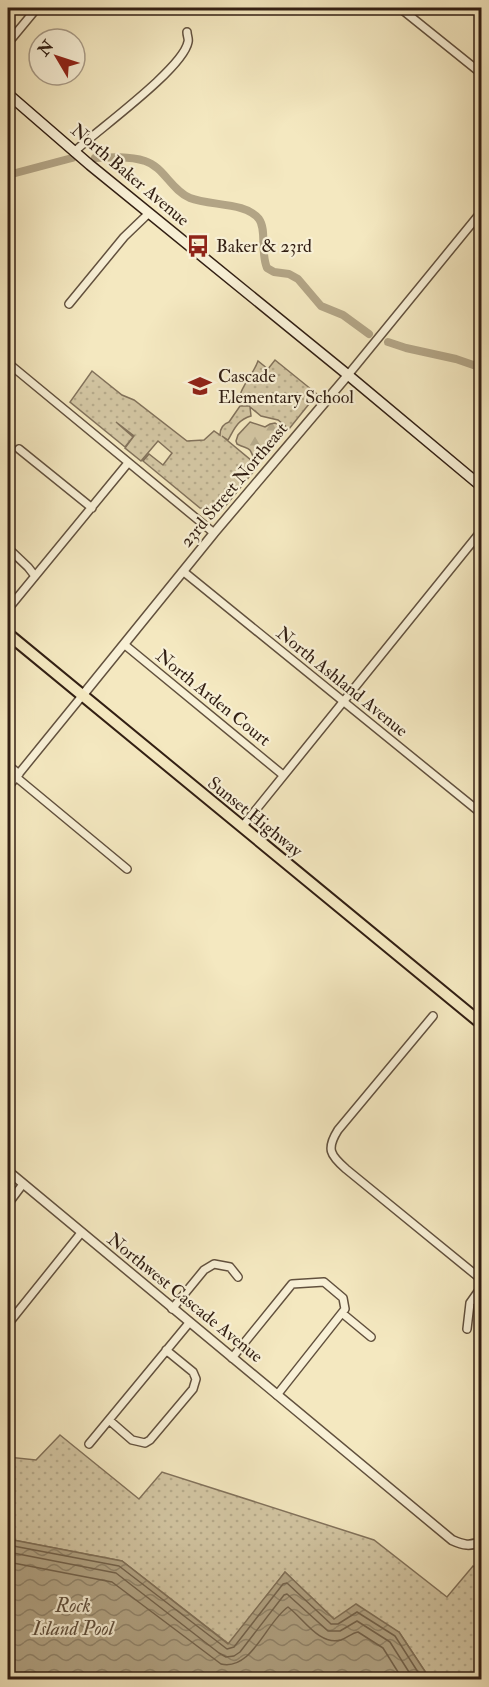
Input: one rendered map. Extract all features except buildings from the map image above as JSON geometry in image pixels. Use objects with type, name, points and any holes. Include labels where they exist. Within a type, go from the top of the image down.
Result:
[{"type":"highway","name":"Sunset Highway","points":[[8,634],[482,1024]]},
{"type":"main road","name":"North Baker Avenue","points":[[8,94],[74,152],[482,487]]},
{"type":"street","points":[[8,43],[37,8]]},
{"type":"street","points":[[400,8],[482,74]]},
{"type":"street","points":[[74,152],[105,128],[178,58],[188,42],[187,32]]},
{"type":"street","name":"23rd Street Northeast","points":[[82,696],[214,533],[348,375],[482,211]]},
{"type":"street","points":[[69,304],[124,237],[149,213]]},
{"type":"street","points":[[8,363],[214,533]]},
{"type":"street","points":[[19,449],[92,508]]},
{"type":"street","points":[[8,609],[128,463]]},
{"type":"street","points":[[242,827],[482,530]]},
{"type":"street","points":[[8,548],[34,576]]},
{"type":"street","name":"North Ashland Avenue","points":[[184,572],[482,814]]},
{"type":"street","name":"North Arden Court","points":[[124,645],[283,775]]},
{"type":"street","points":[[8,787],[82,696]]},
{"type":"street","points":[[8,765],[127,869]]},
{"type":"street","points":[[433,1016],[334,1136],[330,1146],[335,1159],[346,1169],[482,1280]]},
{"type":"street","name":"Northwest Cascade Avenue","points":[[8,1172],[452,1540],[462,1545],[473,1545],[482,1541]]},
{"type":"street","points":[[8,1204],[23,1184]]},
{"type":"street","points":[[8,1324],[81,1233]]},
{"type":"street","points":[[172,1309],[204,1270],[214,1263],[230,1267],[238,1276]]},
{"type":"street","points":[[232,1358],[292,1284],[324,1282],[343,1298],[345,1309],[278,1395]]},
{"type":"street","points":[[467,1329],[470,1303],[482,1286]]},
{"type":"street","points":[[342,1313],[371,1337]]},
{"type":"street","points":[[89,1444],[189,1323]]},
{"type":"street","points":[[109,1420],[132,1440],[144,1443],[150,1440],[193,1389],[196,1379],[193,1372],[166,1350]]},
{"type":"green space","points":[[275,360],[317,394],[289,429],[278,420],[261,416],[250,407],[251,416],[239,423],[228,440],[222,436],[258,466],[223,509],[200,508],[143,461],[149,454],[163,465],[172,453],[158,441],[141,461],[125,448],[134,436],[116,422],[133,437],[125,447],[70,402],[92,371],[187,441],[204,440],[214,431],[220,435],[222,427],[229,422],[240,406],[248,406],[239,398],[258,361],[268,369]]},
{"type":"green space","points":[[250,422],[265,427],[275,423],[281,427],[276,442],[262,458],[257,460],[248,448],[237,444],[236,441],[238,435]]},
{"type":"green space","points":[[60,1435],[139,1499],[162,1472],[374,1540],[447,1597],[473,1566],[481,1572],[481,1679],[430,1679],[399,1632],[334,1619],[285,1572],[229,1644],[122,1561],[8,1539],[8,1457],[36,1460]]},
{"type":"water","name":"Rock Island Pool","points":[[8,1539],[122,1561],[228,1644],[285,1572],[334,1619],[356,1604],[399,1632],[430,1679],[8,1679]]},
{"type":"waterway","points":[[95,158],[114,157],[145,161],[157,168],[178,190],[190,198],[237,207],[253,214],[261,224],[267,268],[298,279],[321,306],[343,315],[369,334]]},
{"type":"waterway","points":[[8,175],[72,158]]},
{"type":"waterway","points":[[388,342],[482,368]]},
{"type":"place","name":"Baker & 23rd","points":[[198,246]]},
{"type":"place","name":"Cascade Elementary School","points":[[200,386]]}]
